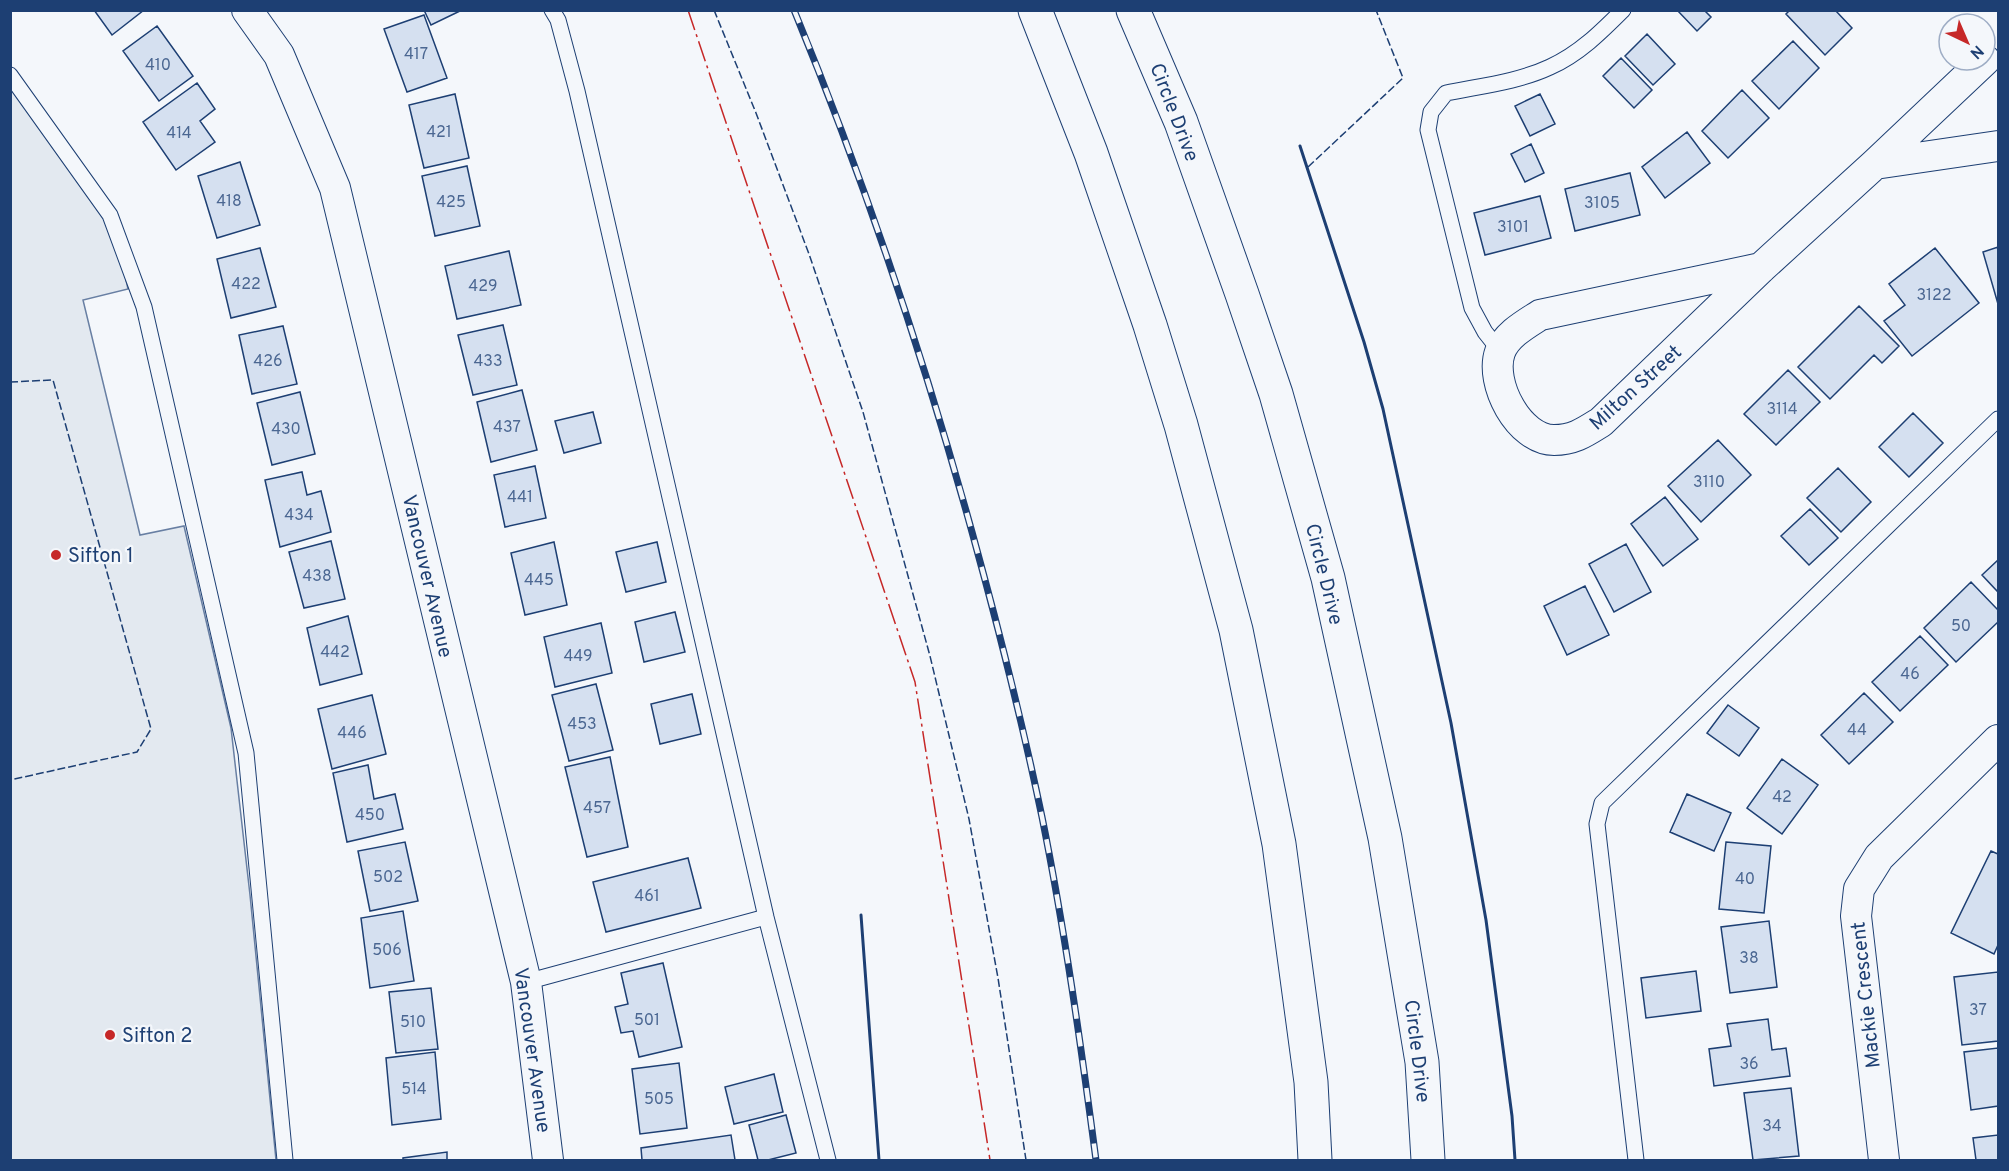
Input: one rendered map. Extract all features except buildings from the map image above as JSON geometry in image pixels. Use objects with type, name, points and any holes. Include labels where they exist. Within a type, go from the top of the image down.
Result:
[{"type":"highway","name":"Circle Drive","points":[[1133,10],[1181,122],[1273,383],[1328,578],[1385,838],[1422,1062],[1428,1161]]},
{"type":"highway","points":[[1140,10],[1155,60]]},
{"type":"highway","points":[[1038,16],[1091,153],[1150,325],[1181,425],[1236,630],[1279,844],[1311,1082],[1315,1161]]},
{"type":"street","name":"Vancouver Avenue","points":[[247,10],[279,55],[335,188],[526,982],[548,1161]]},
{"type":"street","name":"Milton Street","points":[[1500,351],[1498,377],[1505,399],[1518,419],[1533,433],[1552,440],[1577,437],[1600,422],[1761,268],[1972,72]]},
{"type":"street","points":[[1875,164],[1998,146]]},
{"type":"street","points":[[1500,351],[1516,329],[1540,315],[1761,268]]},
{"type":"street","name":"Mackie Crescent","points":[[1884,1161],[1856,916],[1859,889],[1879,857],[1998,740]]},
{"type":"lane","points":[[552,10],[558,20],[578,91],[766,917],[828,1161]]},
{"type":"lane","points":[[1500,351],[1485,332],[1472,308],[1428,130],[1431,112],[1446,93],[1530,76],[1552,67],[1591,41],[1623,10]]},
{"type":"lane","points":[[10,75],[110,215],[144,307],[246,753],[285,1161]]},
{"type":"lane","points":[[1636,1161],[1597,824],[1602,802],[1998,419]]},
{"type":"lane","points":[[526,982],[766,917]]},
{"type":"shaded area","points":[[11,86],[97,200],[119,248],[128,289],[83,300],[140,535],[184,526],[231,728],[276,1160],[11,1160]]},
{"type":"railway","points":[[794,10],[868,203],[913,334],[991,603],[1042,817],[1072,988],[1096,1160]]},
{"type":"fence","points":[[714,10],[809,254],[863,412],[930,656],[969,819],[998,978],[1026,1160]]},
{"type":"fence","points":[[1308,167],[1403,78],[1376,10]]},
{"type":"fence","points":[[10,382],[53,380],[151,729],[137,752],[10,780]]},
{"type":"wall","points":[[1300,146],[1364,342],[1383,409],[1451,723],[1486,920],[1512,1116],[1515,1160]]},
{"type":"wall","points":[[861,915],[879,1160]]},
{"type":"power","points":[[688,10],[915,682],[990,1160]]},
{"type":"place","name":"Sifton 1","points":[[56,555]]},
{"type":"place","name":"Sifton 2","points":[[110,1035]]}]
